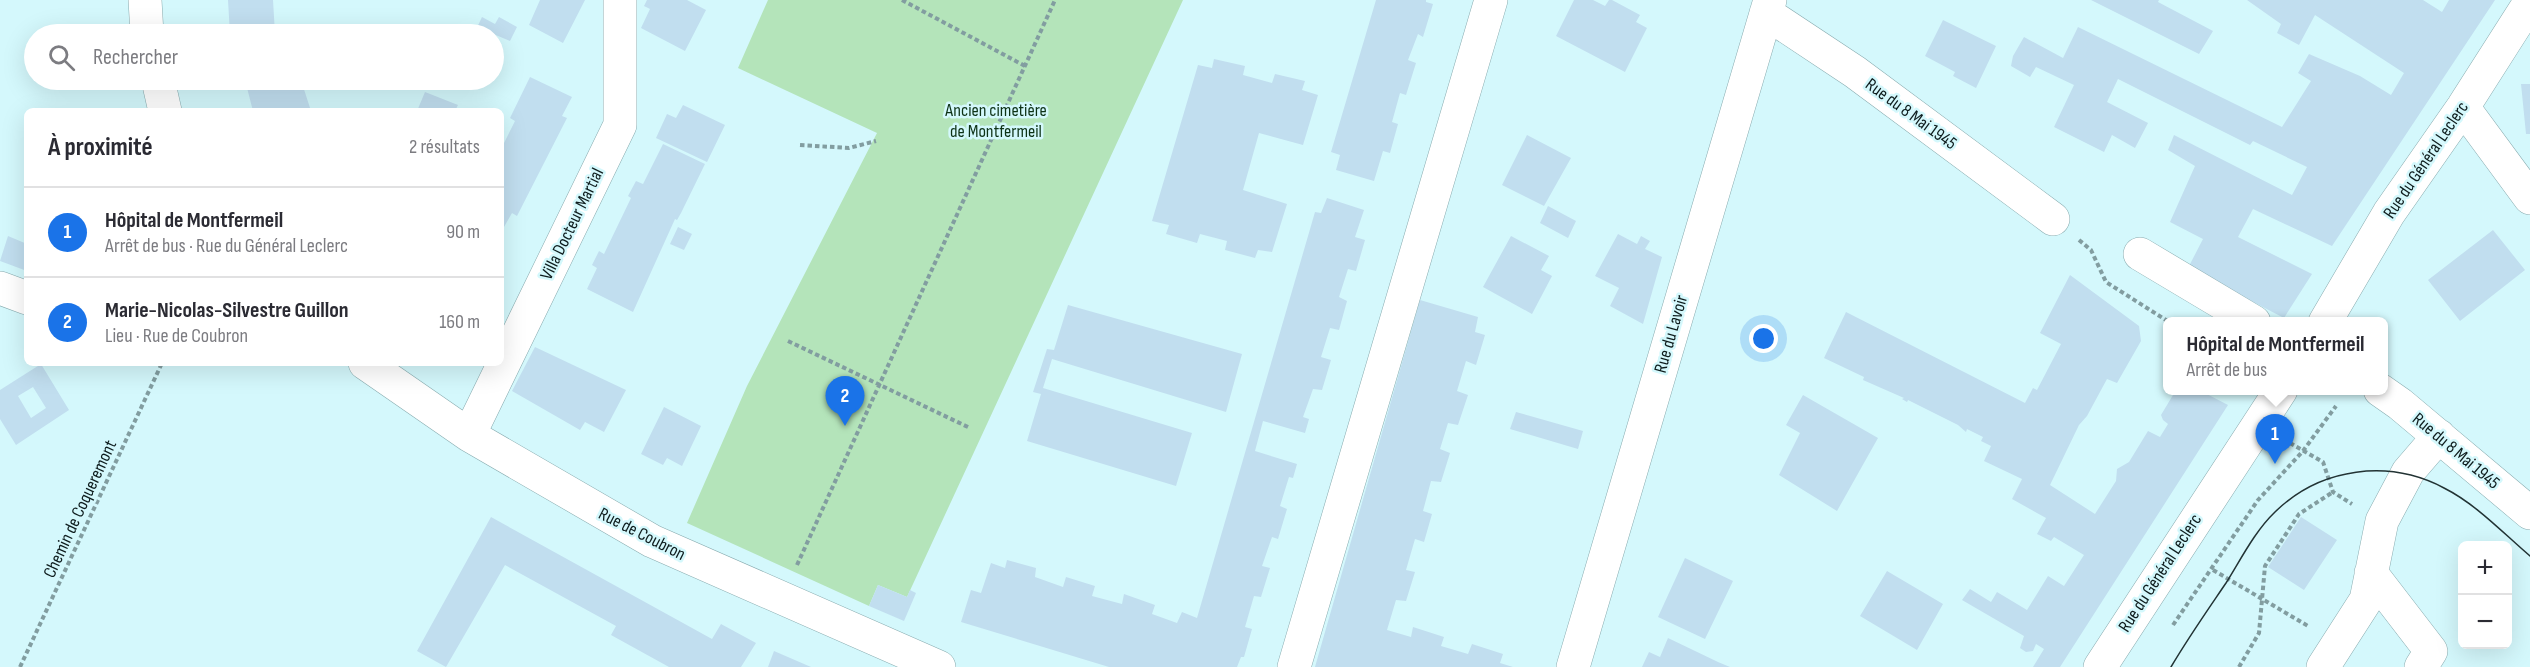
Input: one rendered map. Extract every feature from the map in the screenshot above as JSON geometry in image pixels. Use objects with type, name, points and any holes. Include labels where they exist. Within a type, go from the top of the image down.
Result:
[{"type":"street","points":[[145,0],[146,24]]},
{"type":"street","name":"Villa Docteur Martial","points":[[504,363],[620,125],[620,0]]},
{"type":"street","points":[[1294,667],[1491,0]]},
{"type":"street","name":"Rue du Général Leclerc","points":[[2327,317],[2389,213],[2463,107],[2530,2]]},
{"type":"street","name":"Rue du 8 Mai 1945","points":[[1768,7],[2053,219]]},
{"type":"street","name":"Rue du Lavoir","points":[[1573,667],[1768,7]]},
{"type":"street","points":[[160,90],[164,108]]},
{"type":"street","points":[[2463,107],[2530,198]]},
{"type":"street","points":[[2139,254],[2247,317]]},
{"type":"street","points":[[0,288],[24,297]]},
{"type":"street","name":"Rue de Coubron","points":[[369,366],[469,435],[652,542],[939,667]]},
{"type":"street","name":"Villa Docteur Martial","points":[[469,435],[503,366]]},
{"type":"street","name":"Rue du Général Leclerc","points":[[2100,667],[2278,395]]},
{"type":"street","name":"Rue du 8 Mai 1945","points":[[2386,395],[2530,513]]},
{"type":"street","points":[[2331,655],[2366,600],[2382,522],[2408,472],[2439,436]]},
{"type":"street","points":[[2371,573],[2431,651],[2421,667]]},
{"type":"path","points":[[902,0],[1025,66]]},
{"type":"path","points":[[783,599],[1055,0]]},
{"type":"path","points":[[800,146],[849,148],[876,141]]},
{"type":"path","points":[[788,341],[970,428]]},
{"type":"path","name":"Chemin de Coqueremont","points":[[20,667],[161,366]]},
{"type":"path","points":[[2169,631],[2213,570],[2258,500],[2303,451],[2336,406]]},
{"type":"path","points":[[2284,440],[2323,462],[2333,492],[2353,504]]},
{"type":"path","points":[[2239,667],[2259,633],[2264,601],[2265,566],[2299,514],[2333,492]]},
{"type":"path","points":[[2213,570],[2264,601],[2331,655]]},
{"type":"green space","name":"Ancien cimetière de Montfermeil","points":[[768,0],[1183,0],[907,597],[878,585],[869,606],[687,523],[747,386],[877,133],[738,68]]},
{"type":"building","points":[[228,0],[273,0],[274,24],[229,24]]},
{"type":"building","points":[[540,0],[585,0],[563,43],[529,25]]},
{"type":"building","points":[[647,0],[687,0],[706,10],[685,51],[641,28],[650,9],[644,6]]},
{"type":"building","points":[[1376,0],[1426,0],[1433,4],[1423,37],[1418,34],[1408,60],[1416,63],[1406,95],[1400,93],[1392,122],[1398,124],[1390,153],[1383,151],[1374,181],[1336,170],[1340,155],[1331,152]]},
{"type":"building","points":[[1574,0],[1593,0],[1605,6],[1609,0],[1612,0],[1640,15],[1636,22],[1647,28],[1625,72],[1556,36]]},
{"type":"building","points":[[2091,0],[2159,0],[2158,2],[2213,31],[2199,54]]},
{"type":"building","points":[[2247,0],[2423,0],[2442,12],[2449,0],[2495,0],[2332,246],[2253,209],[2238,237],[2312,274],[2285,317],[2188,268],[2203,239],[2170,222],[2195,166],[2168,150],[2174,135],[2292,195],[2307,167],[2253,141],[2250,145],[2118,79],[2107,102],[2148,123],[2135,148],[2112,135],[2104,152],[2054,127],[2074,85],[2036,67],[2030,77],[2011,66],[2013,56],[2024,37],[2063,58],[2078,27],[2282,127],[2311,81],[2298,73],[2309,54],[2360,76],[2391,95],[2404,73],[2315,15],[2299,45],[2277,33],[2281,24]]},
{"type":"building","points":[[482,17],[495,24],[479,24]]},
{"type":"building","points":[[499,17],[517,27],[510,41],[504,38],[504,24],[495,24]]},
{"type":"building","points":[[1943,20],[1996,46],[1976,88],[1953,76],[1955,72],[1925,56]]},
{"type":"building","points":[[1214,59],[1245,66],[1243,75],[1272,83],[1275,74],[1305,81],[1302,90],[1318,95],[1303,145],[1259,133],[1243,190],[1287,204],[1272,252],[1258,250],[1255,258],[1225,250],[1227,241],[1200,234],[1197,243],[1166,234],[1169,225],[1152,221],[1198,65],[1212,68]]},
{"type":"building","points":[[530,77],[572,97],[562,116],[567,118],[517,216],[512,213],[504,227],[504,143],[515,121],[510,118]]},
{"type":"building","points":[[2521,84],[2530,84],[2530,134],[2526,134]]},
{"type":"building","points":[[248,90],[304,90],[310,108],[252,108]]},
{"type":"building","points":[[425,92],[458,105],[456,108],[418,108]]},
{"type":"building","points":[[683,105],[725,125],[707,162],[656,138],[667,114],[676,118]]},
{"type":"building","points":[[1527,135],[1571,158],[1544,206],[1502,185]]},
{"type":"building","points":[[663,144],[705,164],[681,213],[677,220],[675,219],[633,312],[587,289],[597,268],[592,265],[599,251],[604,254],[631,198],[628,196],[636,181],[643,184]]},
{"type":"building","points":[[1327,198],[1364,210],[1355,237],[1365,240],[1356,271],[1348,269],[1339,297],[1347,301],[1339,330],[1330,328],[1321,357],[1331,360],[1322,390],[1313,389],[1303,417],[1309,419],[1305,433],[1263,421],[1255,451],[1297,464],[1293,478],[1289,477],[1280,506],[1287,509],[1278,539],[1272,537],[1262,566],[1270,568],[1261,597],[1254,596],[1245,627],[1252,629],[1244,657],[1241,657],[1237,667],[1109,667],[961,622],[971,590],[981,593],[991,563],[1005,568],[1007,560],[1036,568],[1035,577],[1063,587],[1066,577],[1095,586],[1092,596],[1122,604],[1124,594],[1155,605],[1152,614],[1177,623],[1182,612],[1197,618],[1315,212],[1321,213]]},
{"type":"building","points":[[1548,206],[1576,221],[1568,238],[1540,223]]},
{"type":"building","points":[[678,227],[692,234],[684,250],[670,244]]},
{"type":"building","points":[[2493,230],[2525,270],[2460,321],[2428,280]]},
{"type":"building","points":[[1618,234],[1637,244],[1641,236],[1650,241],[1645,249],[1662,257],[1643,324],[1610,306],[1619,288],[1595,276]]},
{"type":"building","points":[[8,236],[24,243],[24,270],[0,261]]},
{"type":"building","points":[[1511,236],[1549,256],[1541,270],[1552,276],[1532,314],[1483,287]]},
{"type":"building","points":[[2070,275],[2139,326],[2141,341],[2117,383],[2107,379],[2087,416],[2079,425],[2050,485],[2095,514],[2116,481],[2117,469],[2129,462],[2148,431],[2160,437],[2168,424],[2161,415],[2173,395],[2209,395],[2228,405],[2060,667],[2033,667],[2044,649],[2036,644],[2033,651],[2026,652],[2020,648],[2024,636],[1962,600],[1970,589],[1991,602],[1997,592],[2027,610],[2048,576],[2064,586],[2084,555],[2054,537],[2051,541],[2037,534],[2046,518],[2012,499],[2022,479],[1984,461],[1991,446],[1981,441],[1983,437],[1967,429],[1966,432],[1958,425],[1863,380],[1864,377],[1824,358],[1846,312],[2025,403],[2033,388],[2037,390],[2061,344],[2040,333]]},
{"type":"building","points":[[1420,300],[1478,317],[1475,332],[1485,335],[1476,365],[1466,361],[1457,391],[1468,395],[1458,425],[1448,423],[1440,449],[1450,453],[1441,482],[1431,481],[1423,511],[1432,514],[1424,542],[1415,539],[1406,570],[1415,572],[1406,601],[1396,600],[1387,630],[1411,637],[1413,627],[1444,637],[1441,646],[1468,654],[1472,644],[1503,654],[1500,663],[1513,667],[1315,667]]},
{"type":"building","points":[[1068,305],[1242,354],[1226,412],[1052,359],[1043,388],[1192,433],[1176,486],[1027,441],[1041,394],[1033,392],[1047,349],[1054,350]]},
{"type":"building","points":[[535,347],[626,390],[604,432],[585,422],[580,430],[512,391]]},
{"type":"building","points":[[38,366],[42,366],[69,410],[16,445],[0,419],[0,390]],"holes":[[[33,387],[46,408],[31,418],[18,396]]]},
{"type":"building","points":[[1803,395],[1878,438],[1837,511],[1779,475],[1800,433],[1786,425]]},
{"type":"building","points":[[664,407],[701,426],[682,466],[667,458],[663,465],[641,454]]},
{"type":"building","points":[[1516,412],[1583,431],[1578,449],[1510,429]]},
{"type":"building","points":[[491,517],[712,639],[721,624],[756,643],[741,667],[669,667],[611,635],[616,626],[505,565],[446,667],[417,651]]},
{"type":"building","points":[[2301,517],[2337,540],[2304,590],[2268,567]]},
{"type":"building","points":[[1685,558],[1733,581],[1705,639],[1658,617]]},
{"type":"building","points":[[1887,571],[1943,604],[1917,650],[1860,616]]},
{"type":"building","points":[[878,585],[907,597],[910,590],[916,593],[904,621],[869,606]]},
{"type":"building","points":[[1668,638],[1730,667],[1642,667],[1649,652],[1660,657]]},
{"type":"building","points":[[774,651],[811,667],[768,667]]},
{"type":"tram line","points":[[2171,667],[2261,528],[2293,497],[2313,485],[2334,477],[2356,472],[2378,471],[2401,473],[2423,479],[2467,502],[2530,556]]},
{"type":"place","name":"Marie-Nicolas-Silvestre Guillon","points":[[845,426]]},
{"type":"place","name":"Hôpital de Montfermeil","points":[[2275,464]]}]
